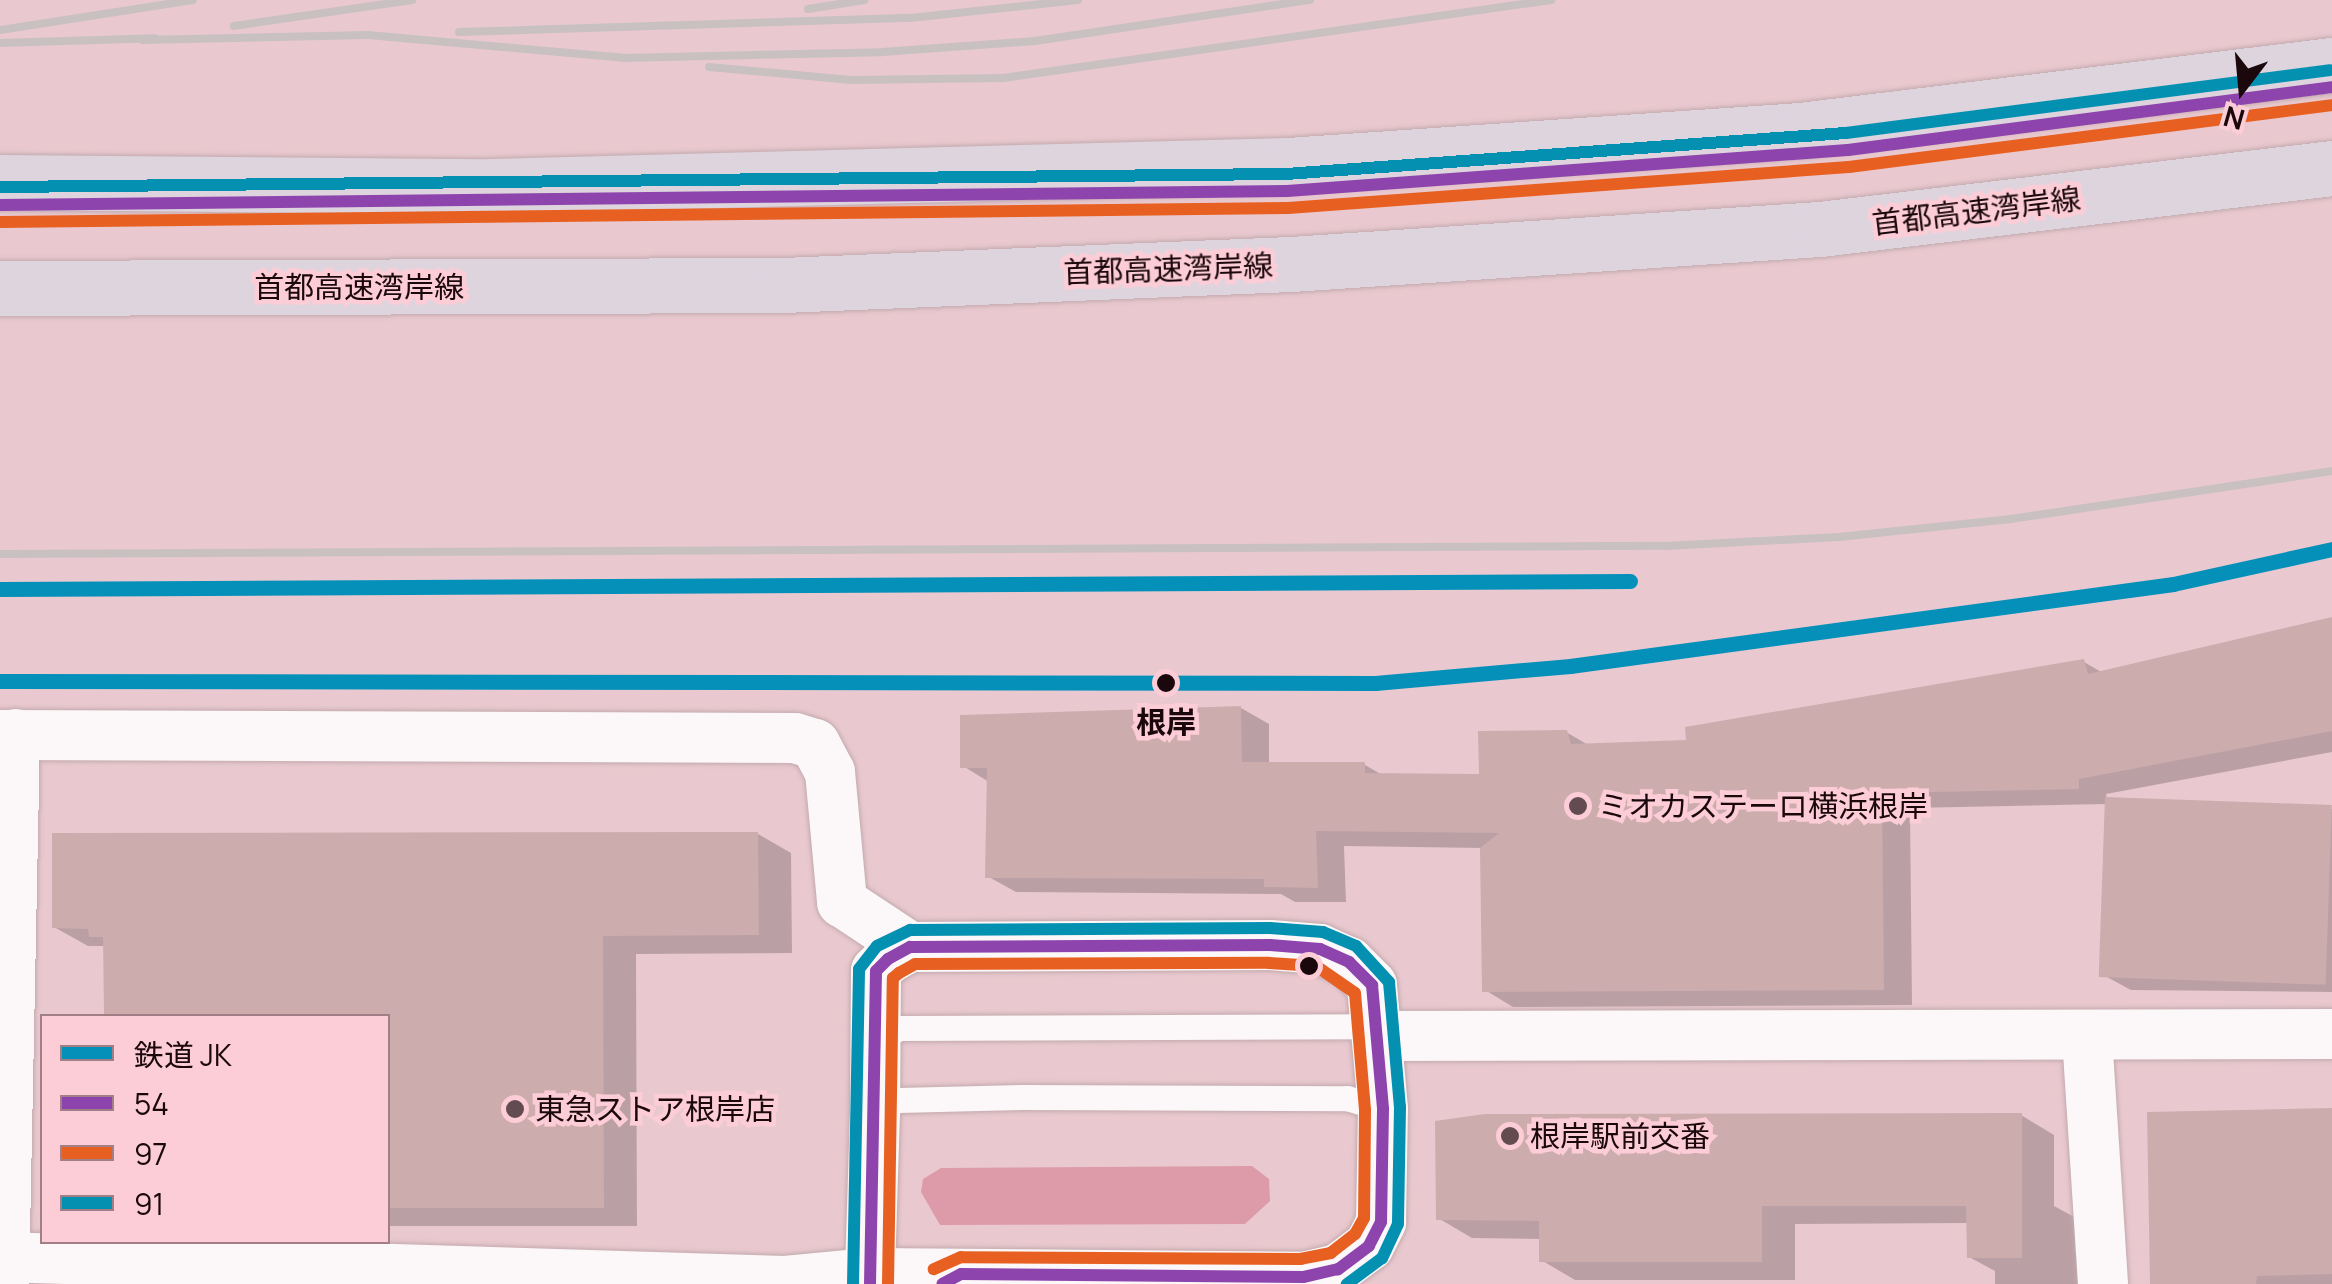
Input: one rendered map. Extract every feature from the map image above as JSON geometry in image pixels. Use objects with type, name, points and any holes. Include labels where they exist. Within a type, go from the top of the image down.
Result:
[{"type":"highway","points":[[0,182],[492,186],[1288,165],[1800,130],[2332,64]]},
{"type":"highway","name":"首都高速湾岸線","points":[[0,288],[783,285],[1291,264],[1820,230],[2332,168]]},
{"type":"street","points":[[8,735],[795,738],[815,744],[830,772],[842,902],[910,947],[1320,949],[1349,962],[1372,984],[1378,1031],[1382,1110],[1380,1222],[1369,1246],[1338,1269],[1309,1280],[785,1281],[2,1266],[8,735]]},
{"type":"street","points":[[870,1278],[876,971],[910,947]]},
{"type":"street","points":[[1378,1031],[2332,1034]]},
{"type":"street","points":[[2087,1036],[2103,1284]]},
{"type":"lane","points":[[875,1041],[899,1028],[1378,1031]]},
{"type":"lane","points":[[875,1112],[898,1100],[1021,1097],[1347,1098],[1382,1110]]},
{"type":"shaded area","points":[[1252,1166],[1269,1179],[1270,1201],[1245,1224],[940,1225],[921,1192],[923,1179],[941,1168]]},
{"type":"building","points":[[2332,617],[2332,731],[2079,779],[2079,789],[1882,793],[1884,990],[1482,992],[1480,848],[1499,833],[1316,831],[1318,888],[1264,887],[1264,879],[985,878],[987,768],[960,768],[960,715],[1241,706],[1242,762],[1365,762],[1365,773],[1479,774],[1478,731],[1567,730],[1571,744],[1686,740],[1685,727],[2084,659],[2088,674]]},
{"type":"building","points":[[2105,797],[2332,805],[2326,985],[2099,977]]},
{"type":"building","points":[[758,832],[759,935],[603,936],[604,1208],[390,1208],[390,1014],[104,1014],[103,937],[89,937],[88,929],[52,928],[52,833]]},
{"type":"building","points":[[2332,1108],[2332,1274],[2257,1276],[2256,1284],[2150,1284],[2147,1112]]},
{"type":"building","points":[[2022,1113],[2022,1258],[1967,1258],[1966,1206],[1762,1206],[1762,1262],[1539,1262],[1539,1221],[1436,1220],[1435,1121],[1485,1114]]},
{"type":"railway","points":[[0,30],[193,0]]},
{"type":"railway","points":[[234,26],[412,0]]},
{"type":"railway","points":[[808,9],[864,0]]},
{"type":"railway","points":[[459,32],[910,18],[1078,0]]},
{"type":"railway","points":[[143,40],[368,35],[624,58],[882,52],[1035,41],[1310,0]]},
{"type":"railway","points":[[709,67],[851,80],[1003,78],[1551,0]]},
{"type":"railway","points":[[0,43],[155,38]]},
{"type":"railway","points":[[0,554],[1666,546],[1839,537],[2011,519],[2332,471]]},
{"type":"rail line","name":"JK","points":[[0,681],[1375,683],[1570,666],[2173,584],[2332,549]]},
{"type":"rail line","name":"JK","points":[[0,589],[1630,581]]},
{"type":"transit line","name":"91","points":[[0,187],[1286,174],[1846,133],[2330,70]]},
{"type":"transit line","name":"54","points":[[0,205],[1287,191],[1848,150],[2332,87]]},
{"type":"transit line","name":"97","points":[[0,222],[1288,208],[1849,167],[2332,105]]},
{"type":"transit line","name":"91","points":[[853,1284],[859,969],[877,946],[910,930],[1270,928],[1323,932],[1356,946],[1389,982],[1400,1107],[1398,1224],[1382,1258],[1347,1284]]},
{"type":"transit line","name":"54","points":[[870,1284],[876,971],[888,959],[910,947],[1270,945],[1320,949],[1349,962],[1372,985],[1383,1109],[1381,1222],[1369,1246],[1338,1269],[1303,1277],[961,1274],[942,1284]]},
{"type":"transit line","name":"97","points":[[888,1284],[893,978],[899,973],[915,964],[1269,963],[1316,966],[1355,993],[1365,1110],[1364,1218],[1355,1234],[1331,1253],[1301,1259],[961,1257],[934,1269]]},
{"type":"place","name":"根岸","points":[[1166,683]]},
{"type":"place","name":"ミオカステーロ横浜根岸","points":[[1578,806]]},
{"type":"place","name":"東急ストア根岸店","points":[[515,1109]]},
{"type":"place","name":"根岸駅前交番","points":[[1510,1136]]}]
